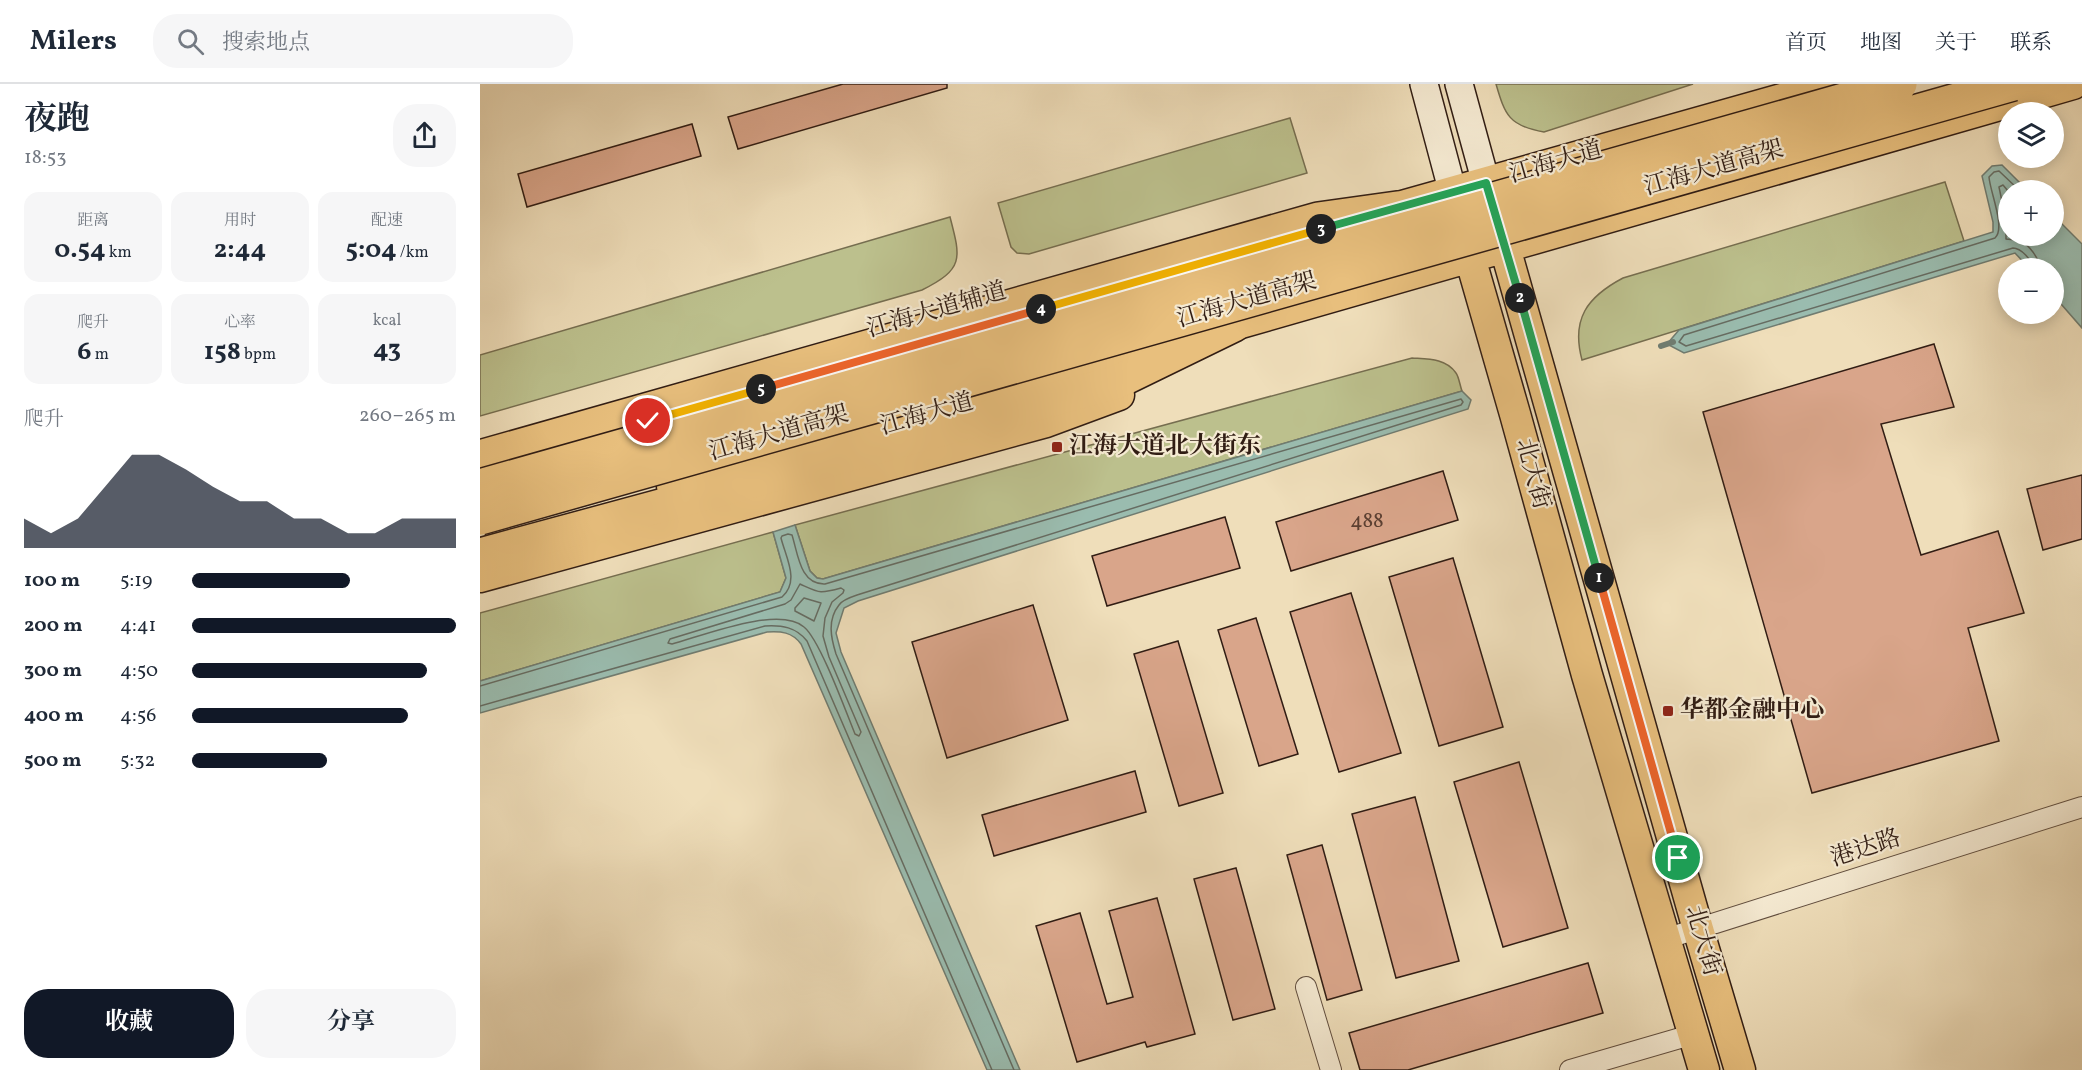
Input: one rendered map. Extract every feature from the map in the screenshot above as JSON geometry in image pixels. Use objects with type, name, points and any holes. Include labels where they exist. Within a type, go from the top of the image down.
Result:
[{"type":"highway","name":"江海大道高架","points":[[480,486],[1900,84]]},
{"type":"highway","name":"江海大道高架","points":[[480,518],[2013,84]]},
{"type":"highway","points":[[480,457],[1317,219],[1397,208]]},
{"type":"highway","points":[[480,555],[1120,388],[1234,325]]},
{"type":"main road","name":"北大街","points":[[1424,84],[1469,259],[1515,414],[1587,675],[1704,1070]]},
{"type":"main road","name":"北大街","points":[[1459,84],[1740,1070]]},
{"type":"main road","name":"江海大道","points":[[480,469],[1835,84]]},
{"type":"main road","name":"江海大道","points":[[480,540],[1111,363],[1234,325],[1506,249],[2062,87]]},
{"type":"main road","points":[[2062,87],[2082,89]]},
{"type":"main road","name":"江海大道辅道","points":[[480,441],[1313,204],[1397,208]]},
{"type":"main road","points":[[480,577],[1046,422],[1120,388]]},
{"type":"street","name":"港达路","points":[[1665,939],[2082,807]]},
{"type":"street","points":[[1306,987],[1331,1070]]},
{"type":"street","points":[[1570,1070],[1694,1035]]},
{"type":"green space","points":[[1496,84],[1693,84],[1544,132],[1523,126],[1510,117],[1502,104]]},
{"type":"green space","points":[[1290,118],[1307,173],[1029,254],[1017,253],[1011,247],[998,203]]},
{"type":"green space","points":[[1945,182],[1964,241],[1582,360],[1579,333],[1585,311],[1600,293],[1623,278]]},
{"type":"green space","points":[[950,217],[956,243],[956,261],[946,276],[922,290],[480,416],[480,355]]},
{"type":"green space","points":[[1412,358],[1436,360],[1447,364],[1457,375],[1462,391],[823,579],[817,578],[810,571],[795,525]]},
{"type":"green space","points":[[773,532],[786,578],[780,592],[480,681],[480,613]]},
{"type":"water","points":[[1992,166],[2005,168],[2017,180],[1998,180],[1998,246],[2064,246],[2064,226],[2082,244],[2082,328],[2064,307],[2064,258],[2020,258],[2015,253],[1684,353],[1667,344],[1679,330],[1993,232],[1993,222],[1982,176]]},
{"type":"water","points":[[1462,391],[1471,400],[1468,409],[858,601],[844,608],[836,633],[841,652],[1020,1070],[987,1070],[801,644],[794,637],[782,632],[767,632],[480,713],[480,681],[780,592],[786,578],[773,532],[795,525],[810,571],[817,578],[823,579]]},
{"type":"building","points":[[843,84],[947,84],[947,88],[738,149],[728,117]]},
{"type":"building","points":[[692,124],[701,156],[527,207],[518,174]]},
{"type":"building","points":[[1934,344],[1954,407],[1881,424],[1921,555],[1998,531],[2024,613],[1968,628],[1999,741],[1812,793],[1703,412]]},
{"type":"building","points":[[1443,471],[1458,520],[1291,571],[1276,522]]},
{"type":"building","points":[[2082,475],[2082,539],[2043,550],[2027,489]]},
{"type":"building","points":[[1225,517],[1240,568],[1107,606],[1092,556]]},
{"type":"building","points":[[1453,558],[1503,727],[1439,746],[1389,577]]},
{"type":"building","points":[[1351,593],[1401,753],[1339,772],[1290,612]]},
{"type":"building","points":[[1033,605],[1068,720],[947,758],[912,642]]},
{"type":"building","points":[[1256,618],[1298,754],[1259,766],[1218,630]]},
{"type":"building","points":[[1178,641],[1223,793],[1179,806],[1134,654]]},
{"type":"building","points":[[1519,762],[1568,928],[1503,947],[1454,782]]},
{"type":"building","points":[[1135,771],[1146,812],[994,856],[982,815]]},
{"type":"building","points":[[1415,797],[1459,961],[1396,978],[1352,814]]},
{"type":"building","points":[[1322,845],[1362,990],[1327,1000],[1287,855]]},
{"type":"building","points":[[1236,868],[1275,1009],[1233,1020],[1194,879]]},
{"type":"building","points":[[1157,898],[1195,1034],[1147,1047],[1145,1042],[1077,1062],[1036,926],[1080,913],[1107,1004],[1133,997],[1109,911]]},
{"type":"building","points":[[1588,963],[1603,1013],[1408,1070],[1360,1070],[1349,1033]]},
{"type":"waterway","points":[[1661,346],[1673,342]]},
{"type":"place","name":"江海大道北大街东","points":[[1057,447]]},
{"type":"place","name":"华都金融中心","points":[[1668,711]]},
{"type":"route","points":[[648,421],[1486,183],[1678,858]]}]
